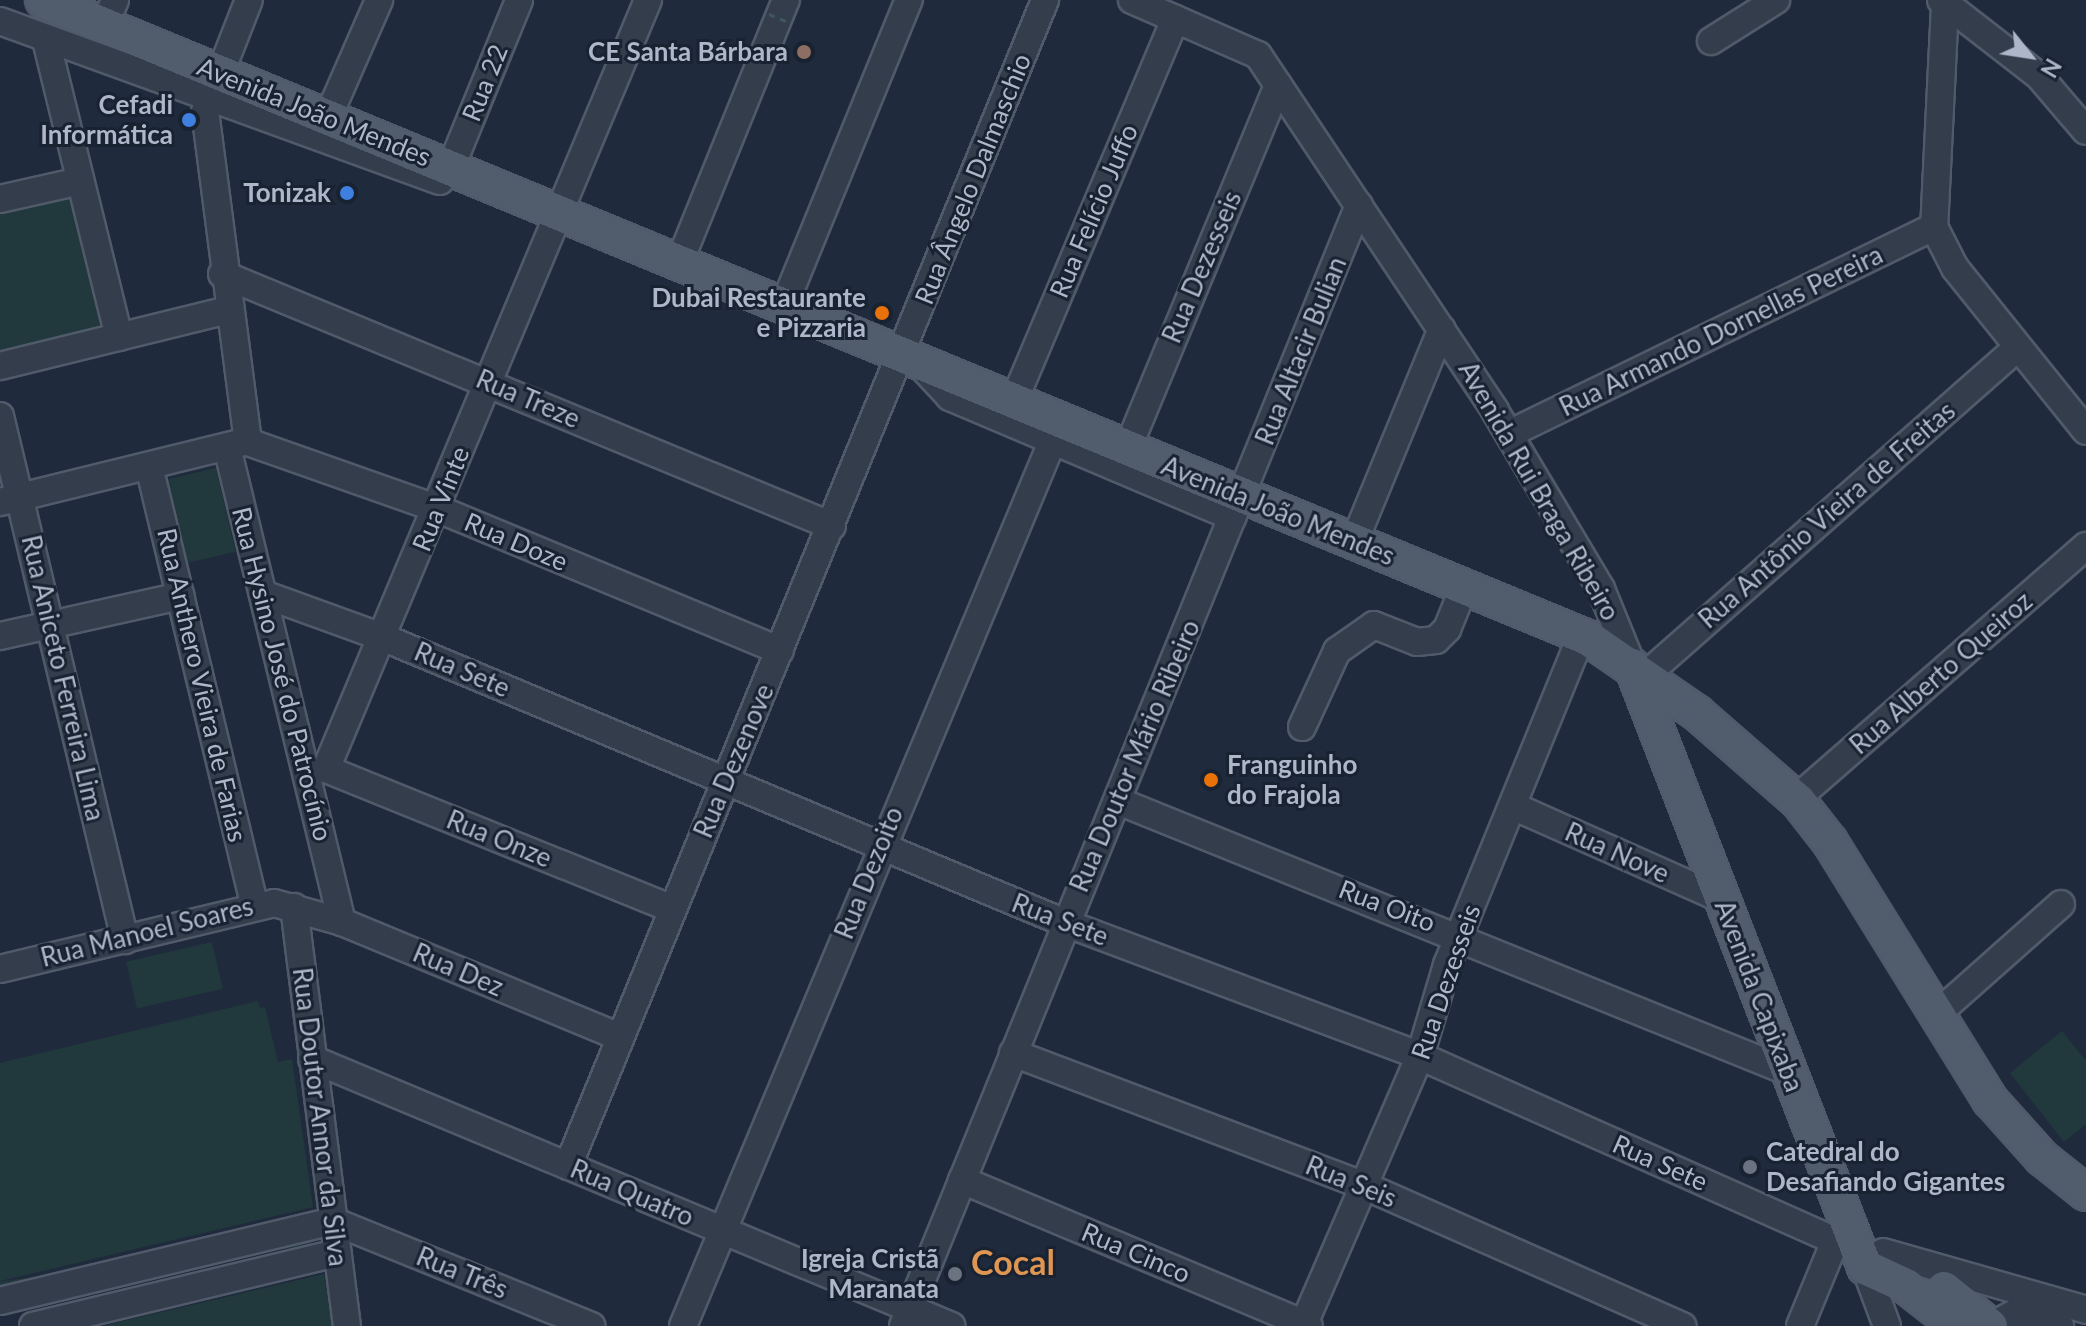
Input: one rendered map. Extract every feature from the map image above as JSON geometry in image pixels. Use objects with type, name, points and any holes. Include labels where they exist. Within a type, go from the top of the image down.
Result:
[{"type":"main road","name":"Avenida João Mendes","points":[[43,0],[109,13],[213,83],[328,117],[451,167],[567,219],[1013,403],[1056,432],[1127,450],[1238,508],[1354,542],[1465,585],[1582,635],[1639,674]]},
{"type":"main road","points":[[1639,674],[1730,739],[1796,799],[1830,842],[1936,1015],[2005,1119],[2086,1193]]},
{"type":"main road","name":"Avenida Capixaba","points":[[1639,674],[1787,1071],[1860,1251]]},
{"type":"main road","points":[[1860,1251],[1957,1326]]},
{"type":"main road","points":[[1860,1251],[1923,1273],[1991,1326]]},
{"type":"street","points":[[0,21],[46,40],[213,83],[249,0]]},
{"type":"street","points":[[328,117],[379,0]]},
{"type":"street","name":"Rua 22","points":[[451,167],[519,0]]},
{"type":"street","name":"Rua Vinte","points":[[316,771],[382,637],[438,509],[487,382],[567,219],[648,0]]},
{"type":"street","points":[[783,308],[909,0]]},
{"type":"street","name":"Rua Ângelo Dalmaschio","points":[[901,357],[1045,0]]},
{"type":"street","points":[[1132,0],[1175,19]]},
{"type":"street","points":[[1711,41],[1776,0]]},
{"type":"street","points":[[1943,3],[2039,76],[2086,131]]},
{"type":"street","points":[[1943,3],[1934,227],[1955,268],[2016,349],[2086,431]]},
{"type":"street","points":[[679,263],[782,13]]},
{"type":"street","name":"Avenida Rui Braga Ribeiro","points":[[1175,19],[1258,55],[1509,434],[1601,589],[1639,674]]},
{"type":"street","name":"Rua Felício Juffo","points":[[1013,403],[1175,19]]},
{"type":"street","points":[[46,40],[119,337]]},
{"type":"street","name":"Avenida João Mendes","points":[[213,83],[567,219],[608,246],[855,352],[901,357],[950,397],[1056,432],[1238,508]]},
{"type":"street","name":"Rua Hysino José do Patrocínio","points":[[213,83],[205,112],[228,310],[238,444],[263,594],[316,771],[342,922]]},
{"type":"street","name":"Rua Dezesseis","points":[[1127,450],[1278,85]]},
{"type":"street","points":[[0,199],[80,181]]},
{"type":"street","name":"Rua Altacir Bulian","points":[[1238,508],[1359,205]]},
{"type":"street","name":"Rua Armando Dornellas Pereira","points":[[1509,434],[1934,227]]},
{"type":"street","name":"Rua Treze","points":[[222,274],[832,526]]},
{"type":"street","points":[[0,366],[228,310]]},
{"type":"street","points":[[1354,542],[1442,329]]},
{"type":"street","name":"Rua Antônio Vieira de Freitas","points":[[1639,674],[2016,349]]},
{"type":"street","name":"Rua Dezenove","points":[[568,1166],[901,357]]},
{"type":"street","name":"Rua Aniceto Ferreira Lima","points":[[0,416],[10,499],[49,625],[125,940]]},
{"type":"street","name":"Rua Dezoito","points":[[683,1326],[879,847],[1056,432]]},
{"type":"street","points":[[10,499],[238,444]]},
{"type":"street","name":"Rua Doze","points":[[238,444],[438,509],[780,651]]},
{"type":"street","name":"Rua Anthero Vieira de Farias","points":[[149,466],[254,904]]},
{"type":"street","name":"Rua Doutor Mário Ribeiro","points":[[906,1317],[1065,923],[1238,508]]},
{"type":"street","name":"Rua Alberto Queiroz","points":[[1796,799],[2086,546]]},
{"type":"street","points":[[1302,727],[1337,651],[1374,625],[1417,642],[1436,640],[1447,629],[1465,585]]},
{"type":"street","name":"Rua Sete","points":[[263,594],[382,637],[1065,923],[1420,1056],[1860,1251],[2086,1310]]},
{"type":"street","points":[[0,636],[181,596]]},
{"type":"street","name":"Rua Dezesseis","points":[[1305,1325],[1420,1056],[1460,934],[1582,635]]},
{"type":"street","name":"Rua Onze","points":[[316,771],[673,909]]},
{"type":"street","name":"Rua Oito","points":[[1118,801],[1460,934],[1787,1071]]},
{"type":"street","name":"Rua Nove","points":[[1513,806],[1722,899]]},
{"type":"street","name":"Rua Manoel Soares","points":[[0,969],[125,940],[254,904],[294,907]]},
{"type":"street","points":[[1936,1015],[2061,904]]},
{"type":"street","name":"Rua Dez","points":[[294,907],[342,922],[619,1037]]},
{"type":"street","name":"Rua Doutor Annor da Silva","points":[[294,907],[347,1326]]},
{"type":"street","name":"Rua Seis","points":[[1013,1053],[1365,1186],[1683,1326]]},
{"type":"street","name":"Rua Quatro","points":[[312,1059],[723,1232],[906,1317],[952,1326]]},
{"type":"street","name":"Rua Cinco","points":[[962,1180],[1305,1325]]},
{"type":"street","points":[[0,1301],[333,1221]]},
{"type":"street","name":"Rua Três","points":[[333,1221],[591,1326]]},
{"type":"street","points":[[1800,1326],[1860,1251]]},
{"type":"street","name":"Avenida Capixaba","points":[[1860,1251],[1887,1326]]},
{"type":"street","points":[[33,1326],[337,1253]]},
{"type":"street","points":[[1991,1326],[2015,1313],[2060,1326]]},
{"type":"green space","points":[[70,189],[107,328],[0,357],[0,207]]},
{"type":"green space","points":[[216,468],[235,552],[185,563],[165,480]]},
{"type":"green space","points":[[212,942],[223,989],[137,1009],[126,962]]},
{"type":"green space","points":[[258,1001],[260,1008],[265,1007],[278,1062],[292,1059],[313,1207],[0,1281],[0,1063]]},
{"type":"green space","points":[[2062,1031],[2086,1061],[2086,1124],[2064,1142],[2010,1073]]},
{"type":"green space","points":[[311,1238],[312,1245],[0,1289],[0,1282]]},
{"type":"green space","points":[[324,1274],[332,1326],[102,1326]]},
{"type":"place","name":"CE Santa Bárbara","points":[[804,52]]},
{"type":"place","name":"Cefadi Informática","points":[[189,120]]},
{"type":"place","name":"Tonizak","points":[[347,193]]},
{"type":"place","name":"Dubai Restaurante e Pizzaria","points":[[882,313]]},
{"type":"place","name":"Franguinho do Frajola","points":[[1211,780]]},
{"type":"place","name":"Catedral do Desafiando Gigantes","points":[[1750,1167]]},
{"type":"place","name":"Igreja Cristã Maranata","points":[[955,1274]]},
{"type":"district","name":"Cocal","points":[[1013,1262]]}]
